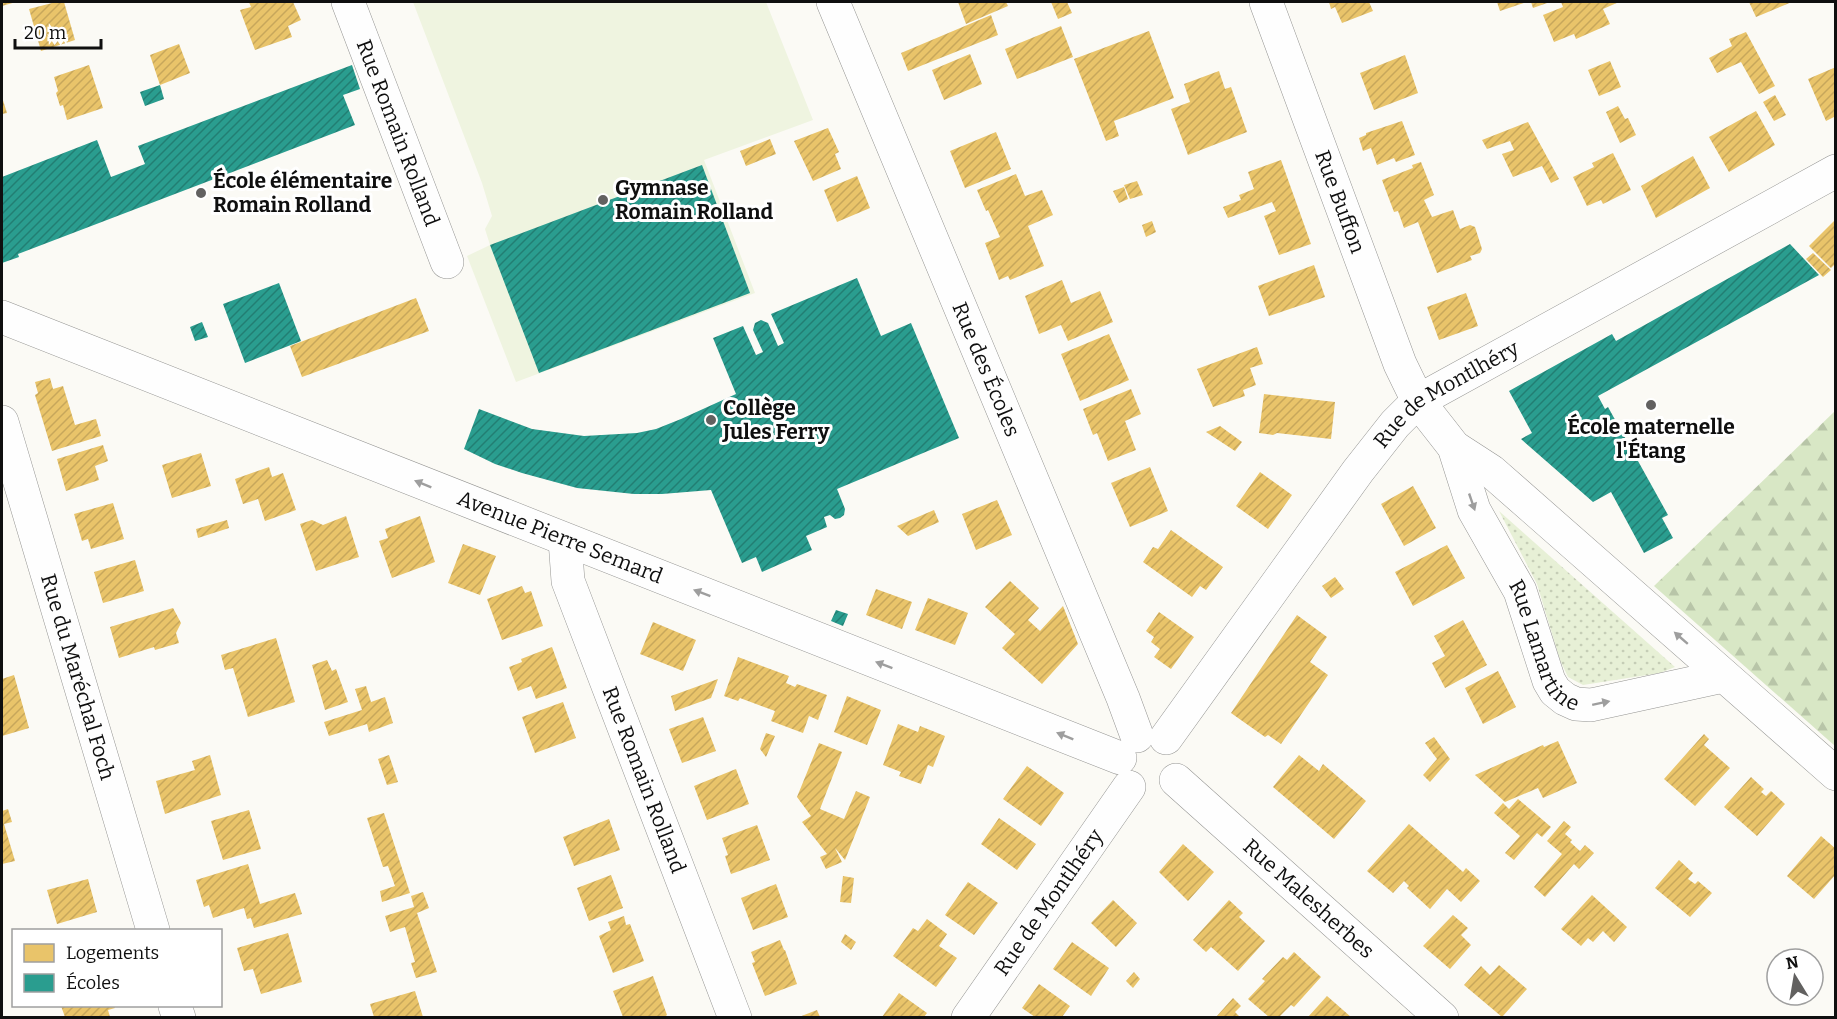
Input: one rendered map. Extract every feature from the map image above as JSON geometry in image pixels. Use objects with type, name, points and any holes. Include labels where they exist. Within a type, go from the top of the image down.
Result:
[{"type":"street","name":"Rue Romain Rolland","points":[[348,2],[447,262]]},
{"type":"street","name":"Rue des Écoles","points":[[833,2],[1124,698],[1138,754],[1175,746],[1180,757],[1180,769],[1176,780]]},
{"type":"street","name":"Rue Buffon","points":[[1266,2],[1400,364],[1418,401]]},
{"type":"street","name":"Rue de Montlhéry","points":[[968,1017],[1138,754],[1395,424],[1418,401],[1836,171]]},
{"type":"street","name":"Avenue Pierre Semard","points":[[2,317],[566,540],[1138,754],[1141,793],[1154,794],[1167,790],[1176,780]]},
{"type":"street","name":"Rue Lamartine","points":[[1418,401],[1454,447],[1491,471],[1836,774]]},
{"type":"street","name":"Rue du Maréchal Foch","points":[[2,422],[153,929]]},
{"type":"street","name":"Rue Lamartine","points":[[1454,447],[1474,510],[1520,591],[1542,665],[1555,691],[1575,704],[1591,705],[1724,676]]},
{"type":"street","name":"Rue Romain Rolland","points":[[566,540],[568,582],[735,1017]]},
{"type":"street","name":"Rue Malesherbes","points":[[1176,780],[1442,1017]]},
{"type":"green space","name":"Gymnase Romain Rolland","points":[[413,2],[766,2],[813,120],[704,160],[755,293],[516,382],[467,256],[490,245],[485,229],[492,216],[482,183]]},
{"type":"green space","points":[[1835,411],[1835,746],[1654,586]]},
{"type":"green space","points":[[1499,511],[1675,667],[1660,673],[1583,685],[1568,677],[1560,660],[1537,584]]},
{"type":"building: Logements","points":[[2,2],[16,2],[2,6]]},
{"type":"building: Logements","points":[[64,2],[75,40],[41,51],[29,9]]},
{"type":"building: Logements","points":[[249,2],[293,2],[301,20],[288,26],[292,37],[255,50],[240,10],[251,7]]},
{"type":"building: Logements","points":[[958,2],[1006,2],[1008,6],[966,24]]},
{"type":"building: Logements","points":[[1051,2],[1067,2],[1072,13],[1058,19]]},
{"type":"building: Logements","points":[[1329,2],[1369,2],[1373,11],[1342,23],[1335,7],[1331,9]]},
{"type":"building: Logements","points":[[1497,2],[1527,2],[1500,11]]},
{"type":"building: Logements","points":[[1531,2],[1550,2],[1533,8]]},
{"type":"building: Logements","points":[[1561,2],[1619,2],[1603,9],[1610,24],[1576,39],[1574,34],[1554,42],[1543,15],[1563,7]]},
{"type":"building: Logements","points":[[1749,2],[1792,2],[1756,17]]},
{"type":"building: Logements","points":[[991,15],[998,35],[908,71],[901,53]]},
{"type":"building: Logements","points":[[1061,26],[1073,57],[1017,79],[1005,49]]},
{"type":"building: Logements","points":[[1149,31],[1174,98],[1114,121],[1119,136],[1106,141],[1074,59]]},
{"type":"building: Logements","points":[[1746,32],[1775,86],[1759,94],[1741,62],[1717,73],[1709,58],[1732,46],[1729,39]]},
{"type":"building: Logements","points":[[179,44],[190,73],[160,85],[150,55]]},
{"type":"building: Logements","points":[[970,54],[982,84],[944,100],[932,70]]},
{"type":"building: Logements","points":[[1405,55],[1418,93],[1374,110],[1360,73]]},
{"type":"building: Logements","points":[[1610,61],[1621,87],[1599,96],[1588,70]]},
{"type":"building: Logements","points":[[89,65],[103,108],[67,120],[63,105],[60,106],[56,93],[58,91],[54,77]]},
{"type":"building: Logements","points":[[1836,67],[1836,116],[1826,121],[1808,79]]},
{"type":"building: Logements","points":[[1219,71],[1225,89],[1231,87],[1247,132],[1188,155],[1171,109],[1190,102],[1184,84]]},
{"type":"building: Logements","points":[[1775,95],[1786,115],[1774,121],[1763,102]]},
{"type":"building: Logements","points":[[2,97],[7,113],[2,114]]},
{"type":"building: Logements","points":[[1618,106],[1625,119],[1628,118],[1636,135],[1620,143],[1606,112]]},
{"type":"building: Logements","points":[[1756,111],[1775,145],[1729,172],[1709,137]]},
{"type":"building: Logements","points":[[1402,121],[1415,155],[1396,162],[1394,158],[1377,165],[1371,148],[1363,151],[1359,138],[1366,133]]},
{"type":"building: Logements","points":[[1528,122],[1559,179],[1551,183],[1542,166],[1513,177],[1502,154],[1514,150],[1510,141],[1487,149],[1482,140]]},
{"type":"building: Logements","points":[[828,128],[839,152],[835,154],[841,169],[813,181],[794,141]]},
{"type":"building: Logements","points":[[996,132],[1011,169],[965,188],[950,151]]},
{"type":"building: Logements","points":[[770,139],[776,154],[746,166],[740,151]]},
{"type":"building: Logements","points":[[1613,153],[1631,190],[1603,204],[1601,200],[1587,206],[1573,177],[1594,167],[1592,163]]},
{"type":"building: Logements","points":[[1693,156],[1710,188],[1656,218],[1641,186]]},
{"type":"building: Logements","points":[[1281,160],[1311,244],[1279,255],[1264,216],[1276,211],[1272,202],[1228,218],[1223,207],[1241,200],[1239,195],[1254,189],[1248,172]]},
{"type":"building: Logements","points":[[1421,162],[1434,195],[1424,200],[1432,217],[1453,210],[1460,229],[1470,225],[1475,227],[1482,249],[1480,253],[1470,256],[1472,260],[1437,273],[1418,222],[1404,228],[1398,211],[1394,212],[1382,180],[1413,168],[1412,165]]},
{"type":"building: Logements","points":[[1016,174],[1025,196],[1042,190],[1053,215],[1028,226],[1044,266],[1010,280],[1008,276],[999,280],[985,243],[1000,237],[977,190]]},
{"type":"building: Logements","points":[[857,176],[870,208],[837,222],[824,190]]},
{"type":"building: Logements","points":[[1137,181],[1143,195],[1130,199],[1124,185]]},
{"type":"building: Logements","points":[[1124,187],[1128,199],[1119,203],[1113,191]]},
{"type":"building: Logements","points":[[1836,219],[1836,263],[1831,268],[1809,246]]},
{"type":"building: Logements","points":[[1152,221],[1156,232],[1146,237],[1142,225]]},
{"type":"building: Logements","points":[[1813,253],[1831,270],[1823,277],[1806,259]]},
{"type":"building: Logements","points":[[1314,265],[1325,297],[1269,316],[1258,286]]},
{"type":"building: Logements","points":[[1062,280],[1071,303],[1100,291],[1113,322],[1068,341],[1061,325],[1039,334],[1025,296]]},
{"type":"building: Logements","points":[[1466,293],[1478,326],[1439,340],[1427,307]]},
{"type":"building: Logements","points":[[416,298],[429,331],[302,377],[290,346]]},
{"type":"building: Logements","points":[[1109,334],[1129,380],[1080,401],[1061,354]]},
{"type":"building: Logements","points":[[1257,347],[1263,364],[1250,368],[1256,385],[1243,390],[1245,396],[1213,407],[1197,369]]},
{"type":"building: Logements","points":[[50,378],[53,389],[63,386],[75,425],[96,419],[101,436],[52,451],[35,395],[38,393],[35,382]]},
{"type":"building: Logements","points":[[1131,389],[1141,414],[1125,421],[1136,450],[1108,461],[1097,433],[1093,435],[1083,409]]},
{"type":"building: Logements","points":[[1264,394],[1335,402],[1331,439],[1259,433]]},
{"type":"building: Logements","points":[[1220,426],[1242,442],[1235,451],[1206,432]]},
{"type":"building: Logements","points":[[103,445],[108,461],[95,466],[99,480],[66,491],[57,459]]},
{"type":"building: Logements","points":[[201,453],[211,486],[172,498],[162,465]]},
{"type":"building: Logements","points":[[269,467],[272,477],[283,473],[296,510],[265,521],[258,499],[243,504],[235,479]]},
{"type":"building: Logements","points":[[1150,467],[1168,511],[1130,527],[1111,483]]},
{"type":"building: Logements","points":[[1260,472],[1292,495],[1268,529],[1236,506]]},
{"type":"building: Logements","points":[[1413,486],[1436,528],[1404,546],[1381,504]]},
{"type":"building: Logements","points":[[997,500],[1012,535],[976,550],[962,514]]},
{"type":"building: Logements","points":[[113,503],[124,539],[91,549],[88,539],[82,541],[74,514]]},
{"type":"building: Logements","points":[[934,510],[939,522],[908,536],[897,526]]},
{"type":"building: Logements","points":[[346,516],[359,557],[316,571],[300,524],[312,520],[323,525]]},
{"type":"building: Logements","points":[[420,516],[435,562],[392,578],[379,541],[388,538],[385,529]]},
{"type":"building: Logements","points":[[227,520],[229,528],[198,538],[196,529]]},
{"type":"building: Logements","points":[[1171,530],[1223,567],[1206,590],[1200,586],[1192,597],[1143,562],[1153,547],[1158,549]]},
{"type":"building: Logements","points":[[463,544],[496,556],[480,595],[448,583]]},
{"type":"building: Logements","points":[[1447,545],[1465,578],[1413,606],[1395,572]]},
{"type":"building: Logements","points":[[135,560],[144,591],[103,603],[94,572]]},
{"type":"building: Logements","points":[[1335,577],[1344,589],[1331,598],[1322,586]]},
{"type":"building: Logements","points":[[1010,581],[1039,608],[1028,620],[1040,631],[1063,606],[1078,644],[1042,684],[1002,648],[1015,634],[985,607]]},
{"type":"building: Logements","points":[[522,586],[525,593],[531,591],[543,626],[502,640],[487,599]]},
{"type":"building: Logements","points":[[876,589],[912,602],[902,629],[866,615]]},
{"type":"building: Logements","points":[[928,598],[968,613],[955,645],[915,630]]},
{"type":"building: Logements","points":[[173,608],[181,623],[176,633],[179,643],[155,650],[154,647],[119,658],[110,627]]},
{"type":"building: Logements","points":[[1159,612],[1194,637],[1171,669],[1154,657],[1160,649],[1151,642],[1154,637],[1146,631]]},
{"type":"building: Logements","points":[[1297,615],[1327,637],[1310,662],[1328,675],[1281,744],[1268,735],[1265,737],[1231,713]]},
{"type":"building: Logements","points":[[1463,620],[1487,665],[1445,688],[1432,663],[1445,656],[1434,636]]},
{"type":"building: Logements","points":[[653,622],[696,640],[683,671],[640,654]]},
{"type":"building: Logements","points":[[276,638],[295,702],[248,717],[233,668],[225,670],[221,655]]},
{"type":"building: Logements","points":[[552,647],[567,688],[536,699],[531,686],[518,691],[509,667],[522,662],[521,659]]},
{"type":"building: Logements","points":[[738,657],[789,676],[786,683],[795,687],[797,684],[827,695],[818,720],[809,716],[803,733],[771,721],[775,711],[740,698],[738,701],[724,696]]},
{"type":"building: Logements","points":[[327,660],[332,671],[336,669],[348,702],[325,710],[312,665]]},
{"type":"building: Logements","points":[[1498,671],[1516,707],[1483,724],[1465,688]]},
{"type":"building: Logements","points":[[14,675],[29,728],[2,736],[2,679]]},
{"type":"building: Logements","points":[[718,679],[711,698],[675,711],[671,696]]},
{"type":"building: Logements","points":[[366,686],[371,702],[385,697],[393,723],[369,732],[367,724],[329,736],[324,722],[362,710],[355,689]]},
{"type":"building: Logements","points":[[847,696],[881,710],[867,745],[834,732]]},
{"type":"building: Logements","points":[[563,702],[576,738],[535,753],[522,717]]},
{"type":"building: Logements","points":[[703,717],[716,751],[682,763],[669,729]]},
{"type":"building: Logements","points":[[898,724],[918,732],[920,726],[945,736],[933,767],[928,765],[921,784],[899,776],[901,772],[883,765]]},
{"type":"building: Logements","points":[[766,733],[775,736],[766,757],[760,749]]},
{"type":"building: Logements","points":[[1704,734],[1709,739],[1704,745],[1730,768],[1695,806],[1664,779]]},
{"type":"building: Logements","points":[[1434,737],[1450,759],[1430,782],[1423,775],[1437,759],[1425,743]]},
{"type":"building: Logements","points":[[1558,741],[1577,783],[1543,798],[1538,788],[1505,802],[1475,775],[1543,745],[1544,747]]},
{"type":"building: Logements","points":[[819,743],[842,752],[820,809],[844,819],[856,791],[870,797],[845,860],[835,848],[842,862],[826,869],[820,857],[827,854],[802,822],[811,816],[797,797]]},
{"type":"building: Logements","points":[[210,755],[221,795],[165,814],[156,781],[195,770],[192,761]]},
{"type":"building: Logements","points":[[389,755],[398,782],[387,785],[378,759]]},
{"type":"building: Logements","points":[[1299,755],[1319,771],[1323,764],[1366,801],[1334,839],[1273,787]]},
{"type":"building: Logements","points":[[1027,766],[1064,793],[1041,826],[1003,799]]},
{"type":"building: Logements","points":[[736,769],[749,804],[707,820],[694,786]]},
{"type":"building: Logements","points":[[1751,777],[1764,789],[1761,792],[1766,796],[1771,791],[1785,804],[1757,836],[1724,807]]},
{"type":"building: Logements","points":[[1518,799],[1551,827],[1542,837],[1537,833],[1514,860],[1505,853],[1520,836],[1494,813],[1503,803],[1509,809]]},
{"type":"building: Logements","points":[[8,809],[12,822],[4,824],[15,861],[2,864],[2,811]]},
{"type":"building: Logements","points":[[249,810],[261,849],[223,860],[211,821]]},
{"type":"building: Logements","points":[[384,813],[410,893],[382,902],[380,891],[395,886],[388,866],[383,867],[367,818]]},
{"type":"building: Logements","points":[[999,818],[1036,844],[1017,870],[981,844]]},
{"type":"building: Logements","points":[[609,819],[620,850],[574,866],[563,837]]},
{"type":"building: Logements","points":[[1564,821],[1571,827],[1565,834],[1572,840],[1570,842],[1580,851],[1585,845],[1594,853],[1579,869],[1574,864],[1545,897],[1534,887],[1562,854],[1547,841]]},
{"type":"building: Logements","points":[[1409,824],[1463,872],[1466,868],[1480,881],[1461,902],[1447,889],[1430,909],[1407,888],[1409,886],[1404,881],[1393,893],[1367,871]]},
{"type":"building: Logements","points":[[757,825],[770,860],[731,874],[722,838]]},
{"type":"building: Logements","points":[[1821,836],[1836,849],[1836,874],[1814,899],[1787,876]]},
{"type":"building: Logements","points":[[1183,844],[1214,872],[1188,901],[1159,872]]},
{"type":"building: Logements","points":[[1679,860],[1693,873],[1688,879],[1695,884],[1698,881],[1712,893],[1690,917],[1655,888]]},
{"type":"building: Logements","points":[[248,864],[260,904],[295,893],[302,914],[254,928],[251,918],[247,919],[244,908],[213,918],[209,905],[204,907],[196,880]]},
{"type":"building: Logements","points":[[611,875],[623,908],[589,921],[577,888]]},
{"type":"building: Logements","points":[[843,876],[854,878],[851,903],[840,902]]},
{"type":"building: Logements","points":[[88,879],[97,912],[57,924],[47,890]]},
{"type":"building: Logements","points":[[968,882],[998,903],[974,935],[945,915]]},
{"type":"building: Logements","points":[[776,884],[788,917],[753,930],[741,898]]},
{"type":"building: Logements","points":[[423,892],[429,908],[417,913],[437,972],[416,978],[411,963],[415,962],[405,927],[390,932],[385,916],[414,907],[411,896]]},
{"type":"building: Logements","points":[[1592,895],[1627,927],[1614,942],[1603,931],[1593,942],[1588,938],[1581,946],[1561,929]]},
{"type":"building: Logements","points":[[1113,900],[1137,923],[1116,947],[1091,923]]},
{"type":"building: Logements","points":[[1229,900],[1243,913],[1239,917],[1265,941],[1238,971],[1211,947],[1206,952],[1193,940]]},
{"type":"building: Logements","points":[[1453,915],[1468,928],[1461,935],[1471,945],[1450,969],[1423,946]]},
{"type":"building: Logements","points":[[624,916],[626,925],[630,924],[644,961],[613,973],[599,936],[611,930],[608,922]]},
{"type":"building: Logements","points":[[927,919],[947,934],[939,946],[957,958],[936,987],[893,956],[913,928],[918,931]]},
{"type":"building: Logements","points":[[288,933],[302,982],[261,994],[253,969],[244,971],[237,948]]},
{"type":"building: Logements","points":[[845,934],[856,942],[851,950],[841,942]]},
{"type":"building: Logements","points":[[780,940],[797,984],[765,996],[752,963],[755,962],[751,952]]},
{"type":"building: Logements","points":[[1072,942],[1109,968],[1091,996],[1053,969]]},
{"type":"building: Logements","points":[[1294,952],[1321,977],[1294,1007],[1291,1005],[1279,1017],[1269,1017],[1248,999],[1265,981],[1262,979],[1283,957],[1287,960]]},
{"type":"building: Logements","points":[[1499,965],[1527,989],[1502,1017],[1464,985],[1481,966],[1490,975]]},
{"type":"building: Logements","points":[[1134,972],[1140,979],[1133,988],[1126,981]]},
{"type":"building: Logements","points":[[653,976],[667,1015],[664,1017],[623,1017],[613,991]]},
{"type":"building: Logements","points":[[1039,984],[1070,1006],[1062,1017],[1035,1017],[1022,1008]]},
{"type":"building: Logements","points":[[415,991],[423,1017],[374,1017],[370,1004]]},
{"type":"building: Logements","points":[[899,993],[927,1013],[924,1017],[882,1017]]},
{"type":"building: Logements","points":[[1327,996],[1351,1017],[1308,1017]]},
{"type":"building: Logements","points":[[1233,998],[1241,1006],[1235,1012],[1240,1017],[1216,1017]]},
{"type":"building: Logements","points":[[61,1007],[115,1008],[108,1010],[110,1017],[65,1017]]},
{"type":"building: Logements","points":[[817,1010],[820,1017],[799,1017]]},
{"type":"building: Écoles","points":[[352,65],[360,89],[343,95],[355,125],[18,254],[19,257],[2,263],[2,177],[97,140],[111,177],[145,164],[138,146]]},
{"type":"building: Écoles","points":[[160,85],[164,99],[145,106],[140,92]]},
{"type":"building: Écoles","points":[[702,165],[750,293],[539,373],[490,245]]},
{"type":"building: Écoles","points":[[1790,244],[1819,275],[1598,396],[1605,409],[1608,407],[1668,515],[1662,518],[1673,538],[1644,553],[1611,492],[1593,502],[1521,439],[1532,433],[1509,391],[1612,334],[1616,341]]},
{"type":"building: Écoles","points":[[857,278],[881,336],[911,323],[959,438],[837,489],[845,509],[844,515],[835,519],[830,515],[824,517],[827,527],[806,536],[812,550],[762,572],[756,557],[742,563],[711,490],[634,494],[577,488],[495,464],[464,449],[479,409],[532,429],[584,436],[637,433],[656,429],[681,419],[736,394],[713,338],[743,326],[756,355],[763,352],[753,330],[755,323],[761,320],[768,323],[778,346],[784,343],[771,314]]},
{"type":"building: Écoles","points":[[279,283],[301,341],[245,363],[223,304]]},
{"type":"building: Écoles","points":[[202,322],[208,337],[195,341],[190,327]]},
{"type":"building: Écoles","points":[[836,610],[848,614],[843,626],[831,621]]},
{"type":"place","name":"École élémentaire Romain Rolland","points":[[201,193]]},
{"type":"place","name":"Gymnase Romain Rolland","points":[[603,200]]},
{"type":"place","name":"École maternelle l'Étang","points":[[1651,405]]},
{"type":"place","name":"Collège Jules Ferry","points":[[711,420]]}]
